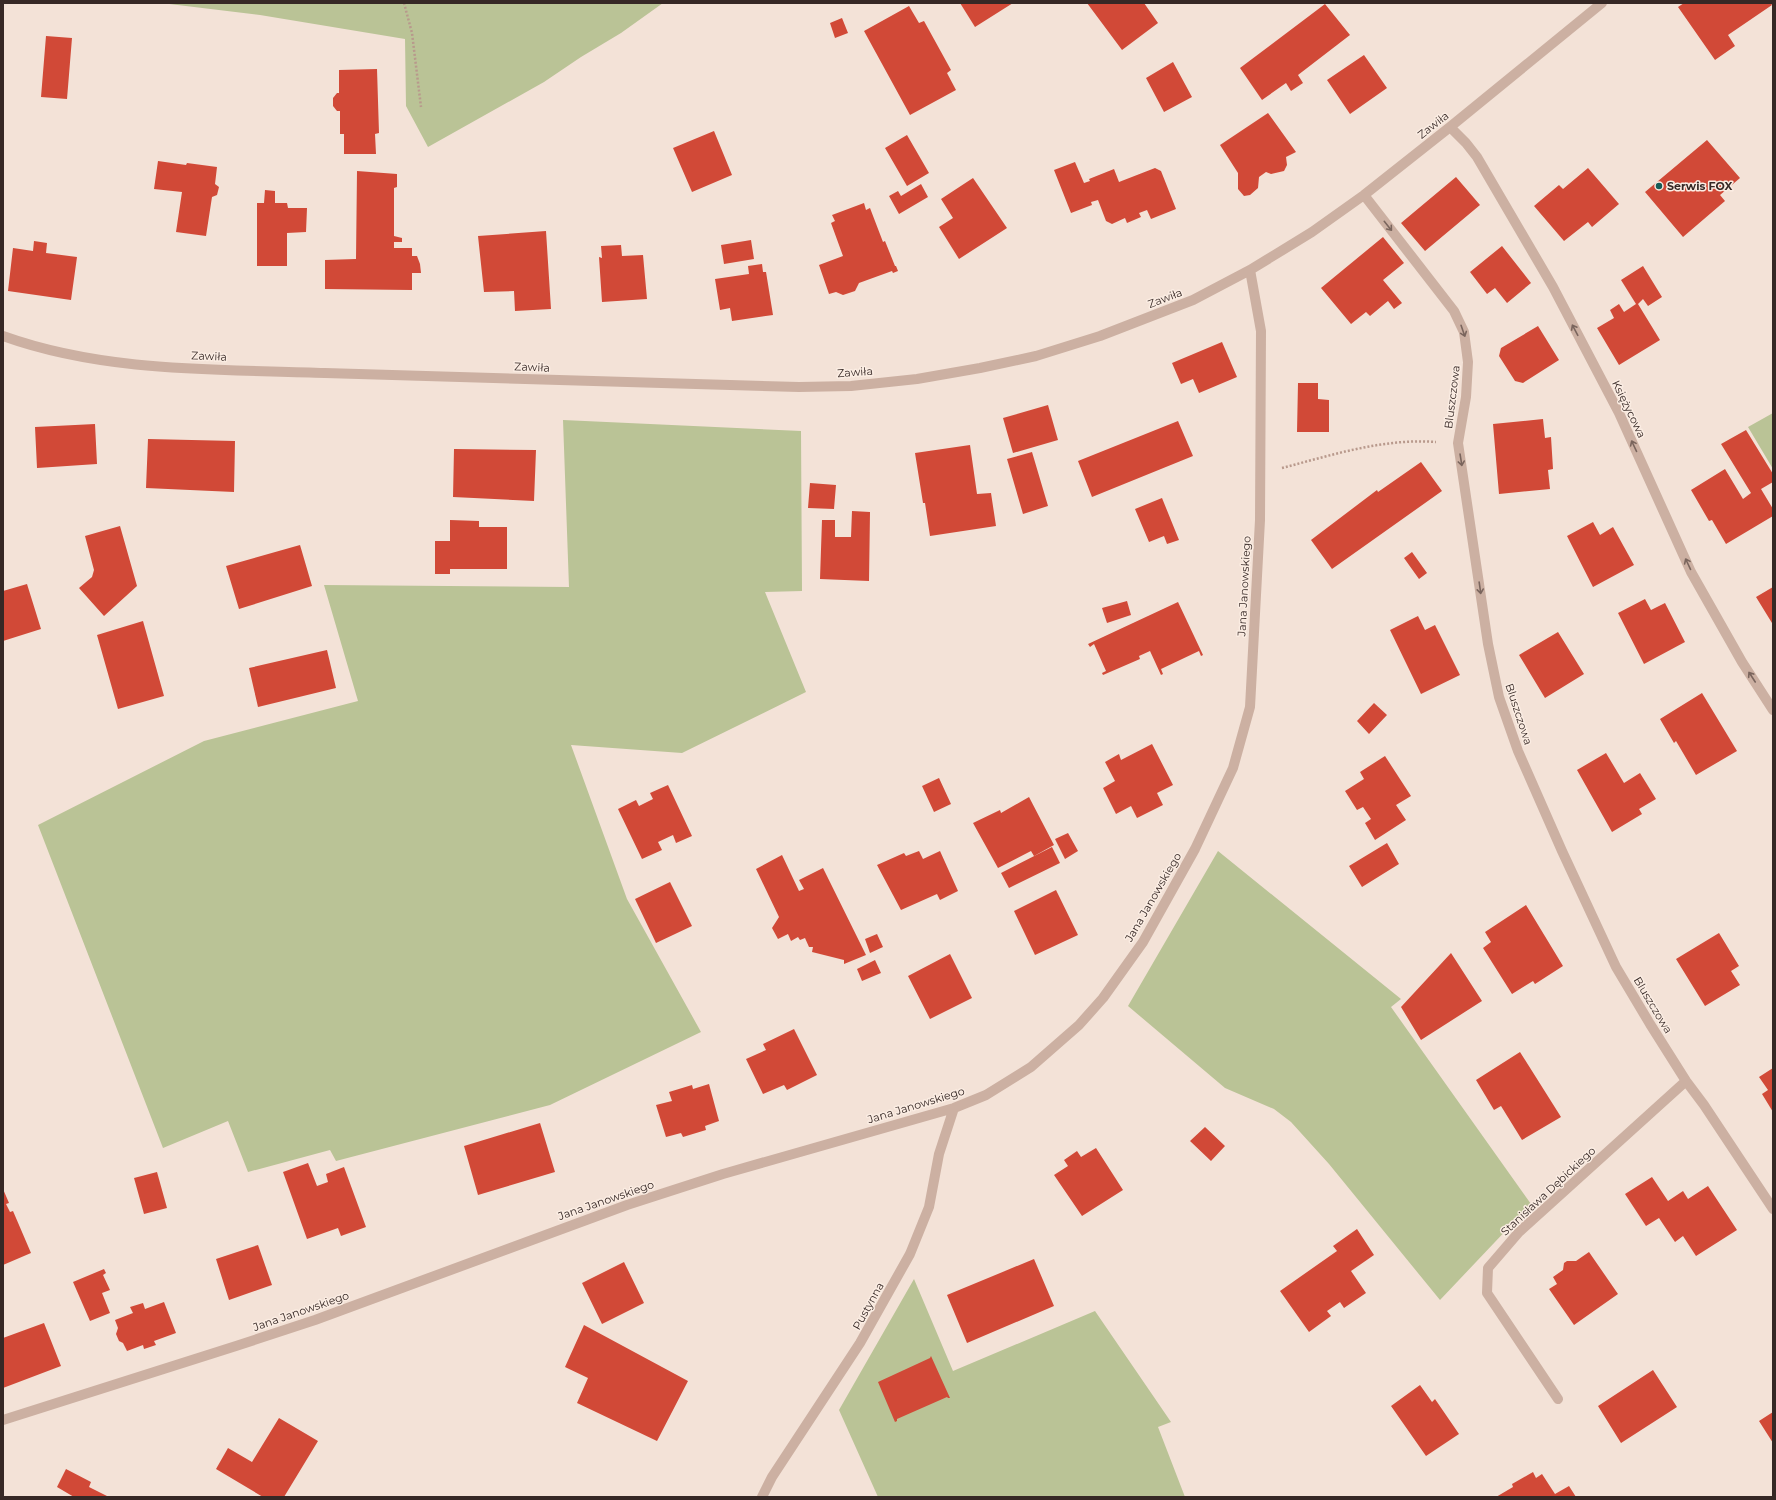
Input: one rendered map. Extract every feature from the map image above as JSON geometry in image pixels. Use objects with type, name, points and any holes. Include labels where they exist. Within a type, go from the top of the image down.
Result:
[{"type":"street","name":"Zawiła","points":[[3,336],[54,352],[102,361],[168,366],[622,382],[800,387],[851,386],[917,379],[980,368],[1036,356],[1100,336],[1193,300],[1250,270],[1312,232],[1364,195],[1602,3]]},
{"type":"street","name":"Księżycowa","points":[[1450,127],[1466,142],[1477,157],[1553,288],[1619,413],[1691,572],[1742,662],[1773,710]]},
{"type":"street","name":"Bluszczowa","points":[[1364,195],[1454,310],[1464,332],[1468,362],[1466,397],[1458,443],[1488,644],[1499,697],[1516,744],[1562,851],[1616,967],[1686,1081],[1704,1104],[1773,1209]]},
{"type":"street","name":"Jana Janowskiego","points":[[3,1420],[315,1320],[627,1204],[723,1174],[954,1108],[986,1095],[1031,1066],[1079,1025],[1103,998],[1142,942],[1194,849],[1233,768],[1250,707],[1260,520],[1261,331],[1250,270]]},
{"type":"street","name":"Stanisława Dębickiego","points":[[1558,1399],[1487,1293],[1488,1268],[1519,1232],[1686,1081]]},
{"type":"street","name":"Pustynna","points":[[762,1497],[772,1477],[860,1343],[910,1254],[929,1207],[938,1154],[954,1108]]},
{"type":"path","points":[[404,3],[412,33],[420,107]]},
{"type":"path","points":[[1260,474],[1355,449],[1421,441],[1458,443]]},
{"type":"green space","points":[[161,3],[663,3],[621,33],[581,57],[544,82],[428,147],[406,106],[405,39],[260,15]]},
{"type":"green space","points":[[1773,413],[1773,469],[1748,427]]},
{"type":"green space","points":[[563,420],[801,431],[802,591],[765,592],[806,692],[682,753],[571,745],[627,899],[701,1032],[550,1105],[336,1161],[330,1150],[248,1172],[228,1121],[163,1148],[38,825],[204,741],[358,701],[324,585],[569,587]]},
{"type":"green space","points":[[1218,851],[1401,999],[1391,1007],[1531,1204],[1440,1300],[1329,1164],[1291,1122],[1274,1109],[1225,1088],[1128,1006]]},
{"type":"green space","points":[[914,1279],[953,1371],[1095,1311],[1171,1422],[1158,1427],[1185,1497],[878,1497],[839,1410]]},
{"type":"building","points":[[960,3],[1013,3],[975,27]]},
{"type":"building","points":[[1087,3],[1144,3],[1158,23],[1122,50]]},
{"type":"building","points":[[1684,3],[1771,3],[1772,5],[1728,35],[1735,46],[1715,60],[1678,7]]},
{"type":"building","points":[[1325,4],[1350,35],[1298,75],[1303,83],[1291,91],[1286,83],[1262,100],[1240,68]]},
{"type":"building","points":[[909,6],[919,23],[924,21],[951,70],[947,73],[956,90],[910,115],[864,31]]},
{"type":"building","points":[[842,18],[848,33],[835,38],[830,23]]},
{"type":"building","points":[[46,36],[72,38],[67,99],[41,97]]},
{"type":"building","points":[[1364,55],[1387,88],[1350,114],[1327,80]]},
{"type":"building","points":[[1173,62],[1192,97],[1164,112],[1146,78]]},
{"type":"building","points":[[377,69],[379,133],[375,134],[376,154],[344,154],[344,134],[340,134],[340,111],[337,111],[333,106],[333,98],[337,93],[339,93],[339,70]]},
{"type":"building","points":[[1268,113],[1296,152],[1286,157],[1287,165],[1284,171],[1271,174],[1266,172],[1259,177],[1258,188],[1250,195],[1244,196],[1238,189],[1238,173],[1220,145]]},
{"type":"building","points":[[714,131],[732,175],[692,192],[673,148]]},
{"type":"building","points":[[907,135],[929,173],[907,186],[885,148]]},
{"type":"building","points":[[1707,140],[1740,178],[1720,195],[1725,201],[1683,237],[1645,192]]},
{"type":"building","points":[[158,161],[217,167],[215,184],[219,187],[217,195],[212,197],[206,236],[176,232],[182,192],[154,189]]},
{"type":"building","points":[[1075,162],[1084,183],[1090,181],[1089,179],[1114,169],[1119,182],[1155,168],[1161,171],[1176,209],[1151,219],[1147,210],[1139,213],[1141,217],[1127,223],[1125,218],[1112,224],[1106,221],[1098,200],[1091,202],[1092,205],[1071,213],[1054,170]]},
{"type":"building","points":[[1588,168],[1619,204],[1592,227],[1588,222],[1564,241],[1534,206],[1559,185],[1563,189]]},
{"type":"building","points":[[357,171],[397,174],[397,187],[394,188],[394,236],[402,238],[402,242],[394,242],[394,248],[412,248],[412,256],[417,256],[421,273],[412,273],[412,290],[325,289],[325,260],[356,259]]},
{"type":"building","points":[[1456,177],[1480,205],[1425,251],[1401,223]]},
{"type":"building","points":[[973,178],[1007,228],[959,259],[939,227],[953,218],[941,199]]},
{"type":"building","points":[[921,184],[928,197],[899,214],[889,196],[898,191],[901,196]]},
{"type":"building","points":[[265,190],[275,191],[275,203],[287,203],[288,208],[307,208],[306,232],[287,233],[287,266],[257,266],[257,203],[264,203]]},
{"type":"building","points":[[864,203],[866,210],[870,208],[883,242],[885,241],[898,271],[893,273],[892,271],[859,283],[855,291],[843,295],[836,292],[829,294],[819,265],[843,256],[831,223],[835,221],[832,215]]},
{"type":"building","points":[[546,231],[551,309],[515,311],[514,291],[484,292],[478,236]]},
{"type":"building","points":[[1383,237],[1404,263],[1383,280],[1402,303],[1394,309],[1388,301],[1370,316],[1366,312],[1351,324],[1321,288]]},
{"type":"building","points":[[751,240],[754,259],[724,264],[721,245]]},
{"type":"building","points":[[34,241],[47,243],[46,253],[77,257],[71,300],[8,291],[13,248],[33,251]]},
{"type":"building","points":[[621,245],[622,256],[643,255],[647,299],[602,302],[599,257],[602,258],[601,246]]},
{"type":"building","points":[[1502,246],[1531,283],[1507,303],[1495,288],[1487,294],[1470,272]]},
{"type":"building","points":[[762,264],[763,272],[766,272],[773,315],[732,321],[730,308],[720,310],[715,279],[749,274],[748,266]]},
{"type":"building","points":[[1643,266],[1662,297],[1648,306],[1643,299],[1638,304],[1660,340],[1619,365],[1597,328],[1614,318],[1610,310],[1619,304],[1624,312],[1636,304],[1621,280]]},
{"type":"building","points":[[1538,326],[1559,360],[1523,383],[1515,381],[1499,356],[1501,348]]},
{"type":"building","points":[[1222,342],[1237,377],[1199,393],[1193,379],[1181,384],[1172,363]]},
{"type":"building","points":[[1298,383],[1318,383],[1318,399],[1329,400],[1329,432],[1297,432]]},
{"type":"building","points":[[1048,405],[1058,440],[1013,453],[1003,418]]},
{"type":"building","points":[[1543,419],[1545,438],[1551,437],[1553,469],[1548,470],[1550,489],[1499,494],[1493,424]]},
{"type":"building","points":[[1178,421],[1193,456],[1092,497],[1078,461]]},
{"type":"building","points":[[95,424],[97,464],[37,468],[35,427]]},
{"type":"building","points":[[1746,430],[1773,474],[1773,482],[1761,489],[1773,509],[1773,516],[1726,544],[1712,520],[1709,521],[1691,490],[1725,469],[1743,499],[1751,493],[1721,444]]},
{"type":"building","points":[[148,439],[235,441],[234,492],[146,488]]},
{"type":"building","points":[[970,445],[977,494],[991,493],[996,526],[930,536],[915,453]]},
{"type":"building","points":[[454,449],[536,450],[534,501],[453,497]]},
{"type":"building","points":[[1032,452],[1048,506],[1023,514],[1007,459]]},
{"type":"building","points":[[1421,462],[1442,491],[1332,569],[1311,540],[1377,490],[1378,492]]},
{"type":"building","points":[[810,483],[836,485],[834,509],[808,508]]},
{"type":"building","points":[[1162,498],[1179,540],[1167,544],[1164,536],[1149,542],[1135,509]]},
{"type":"building","points":[[852,511],[870,512],[869,581],[820,579],[822,520],[835,520],[835,537],[851,537]]},
{"type":"building","points":[[450,520],[479,521],[479,527],[507,527],[507,569],[450,569],[450,574],[435,574],[435,541],[450,541]]},
{"type":"building","points":[[1593,522],[1600,535],[1613,527],[1634,565],[1593,587],[1567,536]]},
{"type":"building","points":[[120,526],[137,586],[104,616],[79,588],[92,577],[94,570],[85,536]]},
{"type":"building","points":[[300,545],[312,586],[239,609],[226,566]]},
{"type":"building","points":[[1412,552],[1427,573],[1419,579],[1404,558]]},
{"type":"building","points":[[27,584],[41,629],[3,641],[3,591]]},
{"type":"building","points":[[1773,587],[1773,622],[1772,623],[1756,597]]},
{"type":"building","points":[[1645,599],[1651,610],[1665,603],[1685,642],[1644,664],[1618,613]]},
{"type":"building","points":[[1127,601],[1131,615],[1107,623],[1102,608]]},
{"type":"building","points":[[1178,602],[1203,655],[1201,656],[1199,651],[1161,669],[1163,674],[1161,675],[1150,651],[1139,656],[1140,659],[1103,675],[1102,673],[1106,671],[1094,644],[1090,647],[1088,644]]},
{"type":"building","points":[[1418,616],[1425,630],[1435,625],[1460,675],[1421,694],[1390,630]]},
{"type":"building","points":[[143,621],[164,696],[118,709],[97,635]]},
{"type":"building","points":[[1558,632],[1584,674],[1545,698],[1519,655]]},
{"type":"building","points":[[327,650],[336,688],[258,707],[249,668]]},
{"type":"building","points":[[1702,693],[1737,751],[1696,775],[1676,741],[1674,743],[1660,719]]},
{"type":"building","points":[[1374,703],[1387,715],[1369,734],[1357,721]]},
{"type":"building","points":[[1152,744],[1173,785],[1157,793],[1163,805],[1137,818],[1131,806],[1116,814],[1103,788],[1115,781],[1105,762],[1119,754],[1121,760]]},
{"type":"building","points":[[1606,753],[1624,783],[1640,773],[1656,799],[1639,809],[1642,814],[1612,832],[1577,770]]},
{"type":"building","points":[[1385,756],[1411,796],[1396,805],[1406,820],[1375,840],[1365,823],[1371,819],[1363,807],[1357,810],[1345,791],[1364,779],[1360,772]]},
{"type":"building","points":[[939,778],[951,804],[934,812],[922,786]]},
{"type":"building","points":[[668,785],[692,836],[676,843],[673,835],[658,842],[662,850],[642,859],[618,809],[636,800],[639,806],[653,799],[650,793]]},
{"type":"building","points":[[1029,797],[1054,845],[1034,856],[1031,851],[998,868],[973,823],[1000,810],[1001,813]]},
{"type":"building","points":[[1068,833],[1078,851],[1065,859],[1055,839]]},
{"type":"building","points":[[1387,843],[1399,864],[1362,887],[1349,866]]},
{"type":"building","points":[[1052,847],[1060,863],[1009,888],[1001,873]]},
{"type":"building","points":[[919,851],[923,859],[940,851],[958,891],[940,900],[937,894],[901,910],[877,865],[904,853],[906,856]]},
{"type":"building","points":[[782,855],[799,891],[804,889],[799,880],[823,868],[866,955],[844,964],[844,960],[812,952],[813,947],[809,947],[805,938],[800,940],[798,937],[791,941],[788,934],[778,939],[772,928],[779,917],[756,869]]},
{"type":"building","points":[[670,882],[692,926],[656,943],[635,899]]},
{"type":"building","points":[[1056,890],[1078,935],[1035,955],[1014,911]]},
{"type":"building","points":[[1526,905],[1563,966],[1535,984],[1533,981],[1512,994],[1483,948],[1491,942],[1485,932]]},
{"type":"building","points":[[1719,933],[1739,966],[1731,971],[1740,985],[1705,1006],[1676,959]]},
{"type":"building","points":[[877,934],[883,947],[870,953],[865,939]]},
{"type":"building","points":[[1451,953],[1482,1001],[1421,1040],[1401,1007]]},
{"type":"building","points":[[950,954],[972,998],[930,1019],[908,976]]},
{"type":"building","points":[[875,960],[881,973],[862,981],[857,969]]},
{"type":"building","points":[[794,1029],[817,1075],[787,1090],[784,1085],[763,1094],[746,1059],[766,1050],[763,1044]]},
{"type":"building","points":[[1520,1052],[1561,1117],[1522,1140],[1501,1106],[1494,1110],[1476,1080]]},
{"type":"building","points":[[1773,1068],[1773,1112],[1762,1094],[1768,1090],[1759,1077]]},
{"type":"building","points":[[709,1084],[719,1121],[705,1126],[706,1130],[683,1137],[681,1133],[666,1137],[656,1105],[672,1101],[669,1092],[692,1085],[693,1089]]},
{"type":"building","points":[[540,1123],[555,1172],[478,1195],[464,1146]]},
{"type":"building","points":[[1205,1127],[1225,1146],[1211,1161],[1190,1141]]},
{"type":"building","points":[[1096,1148],[1123,1190],[1082,1216],[1054,1175],[1068,1166],[1064,1160],[1077,1151],[1081,1157]]},
{"type":"building","points":[[308,1163],[317,1186],[328,1182],[326,1174],[344,1167],[366,1227],[341,1236],[338,1228],[307,1239],[283,1172]]},
{"type":"building","points":[[157,1172],[167,1208],[144,1214],[134,1178]]},
{"type":"building","points":[[1652,1177],[1668,1201],[1683,1191],[1688,1199],[1708,1186],[1737,1230],[1696,1256],[1683,1236],[1675,1242],[1659,1218],[1646,1226],[1625,1194]]},
{"type":"building","points":[[3,1189],[9,1203],[6,1204],[10,1212],[13,1211],[31,1253],[3,1265]]},
{"type":"building","points":[[1357,1229],[1374,1255],[1351,1271],[1366,1293],[1344,1308],[1340,1302],[1327,1311],[1331,1316],[1309,1332],[1280,1291],[1337,1251],[1333,1246]]},
{"type":"building","points":[[258,1245],[272,1285],[229,1300],[216,1259]]},
{"type":"building","points":[[1589,1252],[1618,1294],[1574,1325],[1549,1289],[1557,1284],[1553,1277],[1563,1270],[1564,1263],[1567,1261],[1576,1261]]},
{"type":"building","points":[[1034,1259],[1054,1306],[967,1343],[947,1295]]},
{"type":"building","points":[[624,1262],[644,1303],[602,1324],[582,1283]]},
{"type":"building","points":[[104,1269],[106,1273],[103,1275],[110,1290],[102,1293],[110,1313],[90,1321],[73,1282]]},
{"type":"building","points":[[164,1302],[176,1333],[154,1341],[156,1345],[144,1349],[143,1345],[127,1351],[123,1343],[119,1341],[116,1334],[118,1328],[115,1320],[133,1313],[130,1307],[143,1303],[145,1309]]},
{"type":"building","points":[[44,1323],[61,1366],[3,1388],[3,1338]]},
{"type":"building","points":[[584,1325],[688,1381],[657,1441],[577,1403],[588,1378],[565,1367]]},
{"type":"building","points":[[931,1356],[950,1398],[947,1397],[897,1419],[895,1422],[878,1382],[930,1358]]},
{"type":"building","points":[[1653,1370],[1677,1407],[1621,1443],[1598,1406]]},
{"type":"building","points":[[1420,1385],[1432,1402],[1435,1399],[1459,1434],[1426,1456],[1391,1406]]},
{"type":"building","points":[[1773,1412],[1773,1443],[1759,1421]]},
{"type":"building","points":[[279,1418],[318,1441],[284,1497],[263,1497],[216,1469],[228,1448],[252,1462]]},
{"type":"building","points":[[66,1469],[91,1482],[89,1487],[107,1496],[74,1497],[57,1487]]},
{"type":"building","points":[[1533,1472],[1536,1478],[1542,1474],[1555,1494],[1569,1486],[1576,1497],[1496,1497],[1513,1487],[1512,1484]]},
{"type":"place","name":"Serwis FOX","points":[[1659,186]]}]
